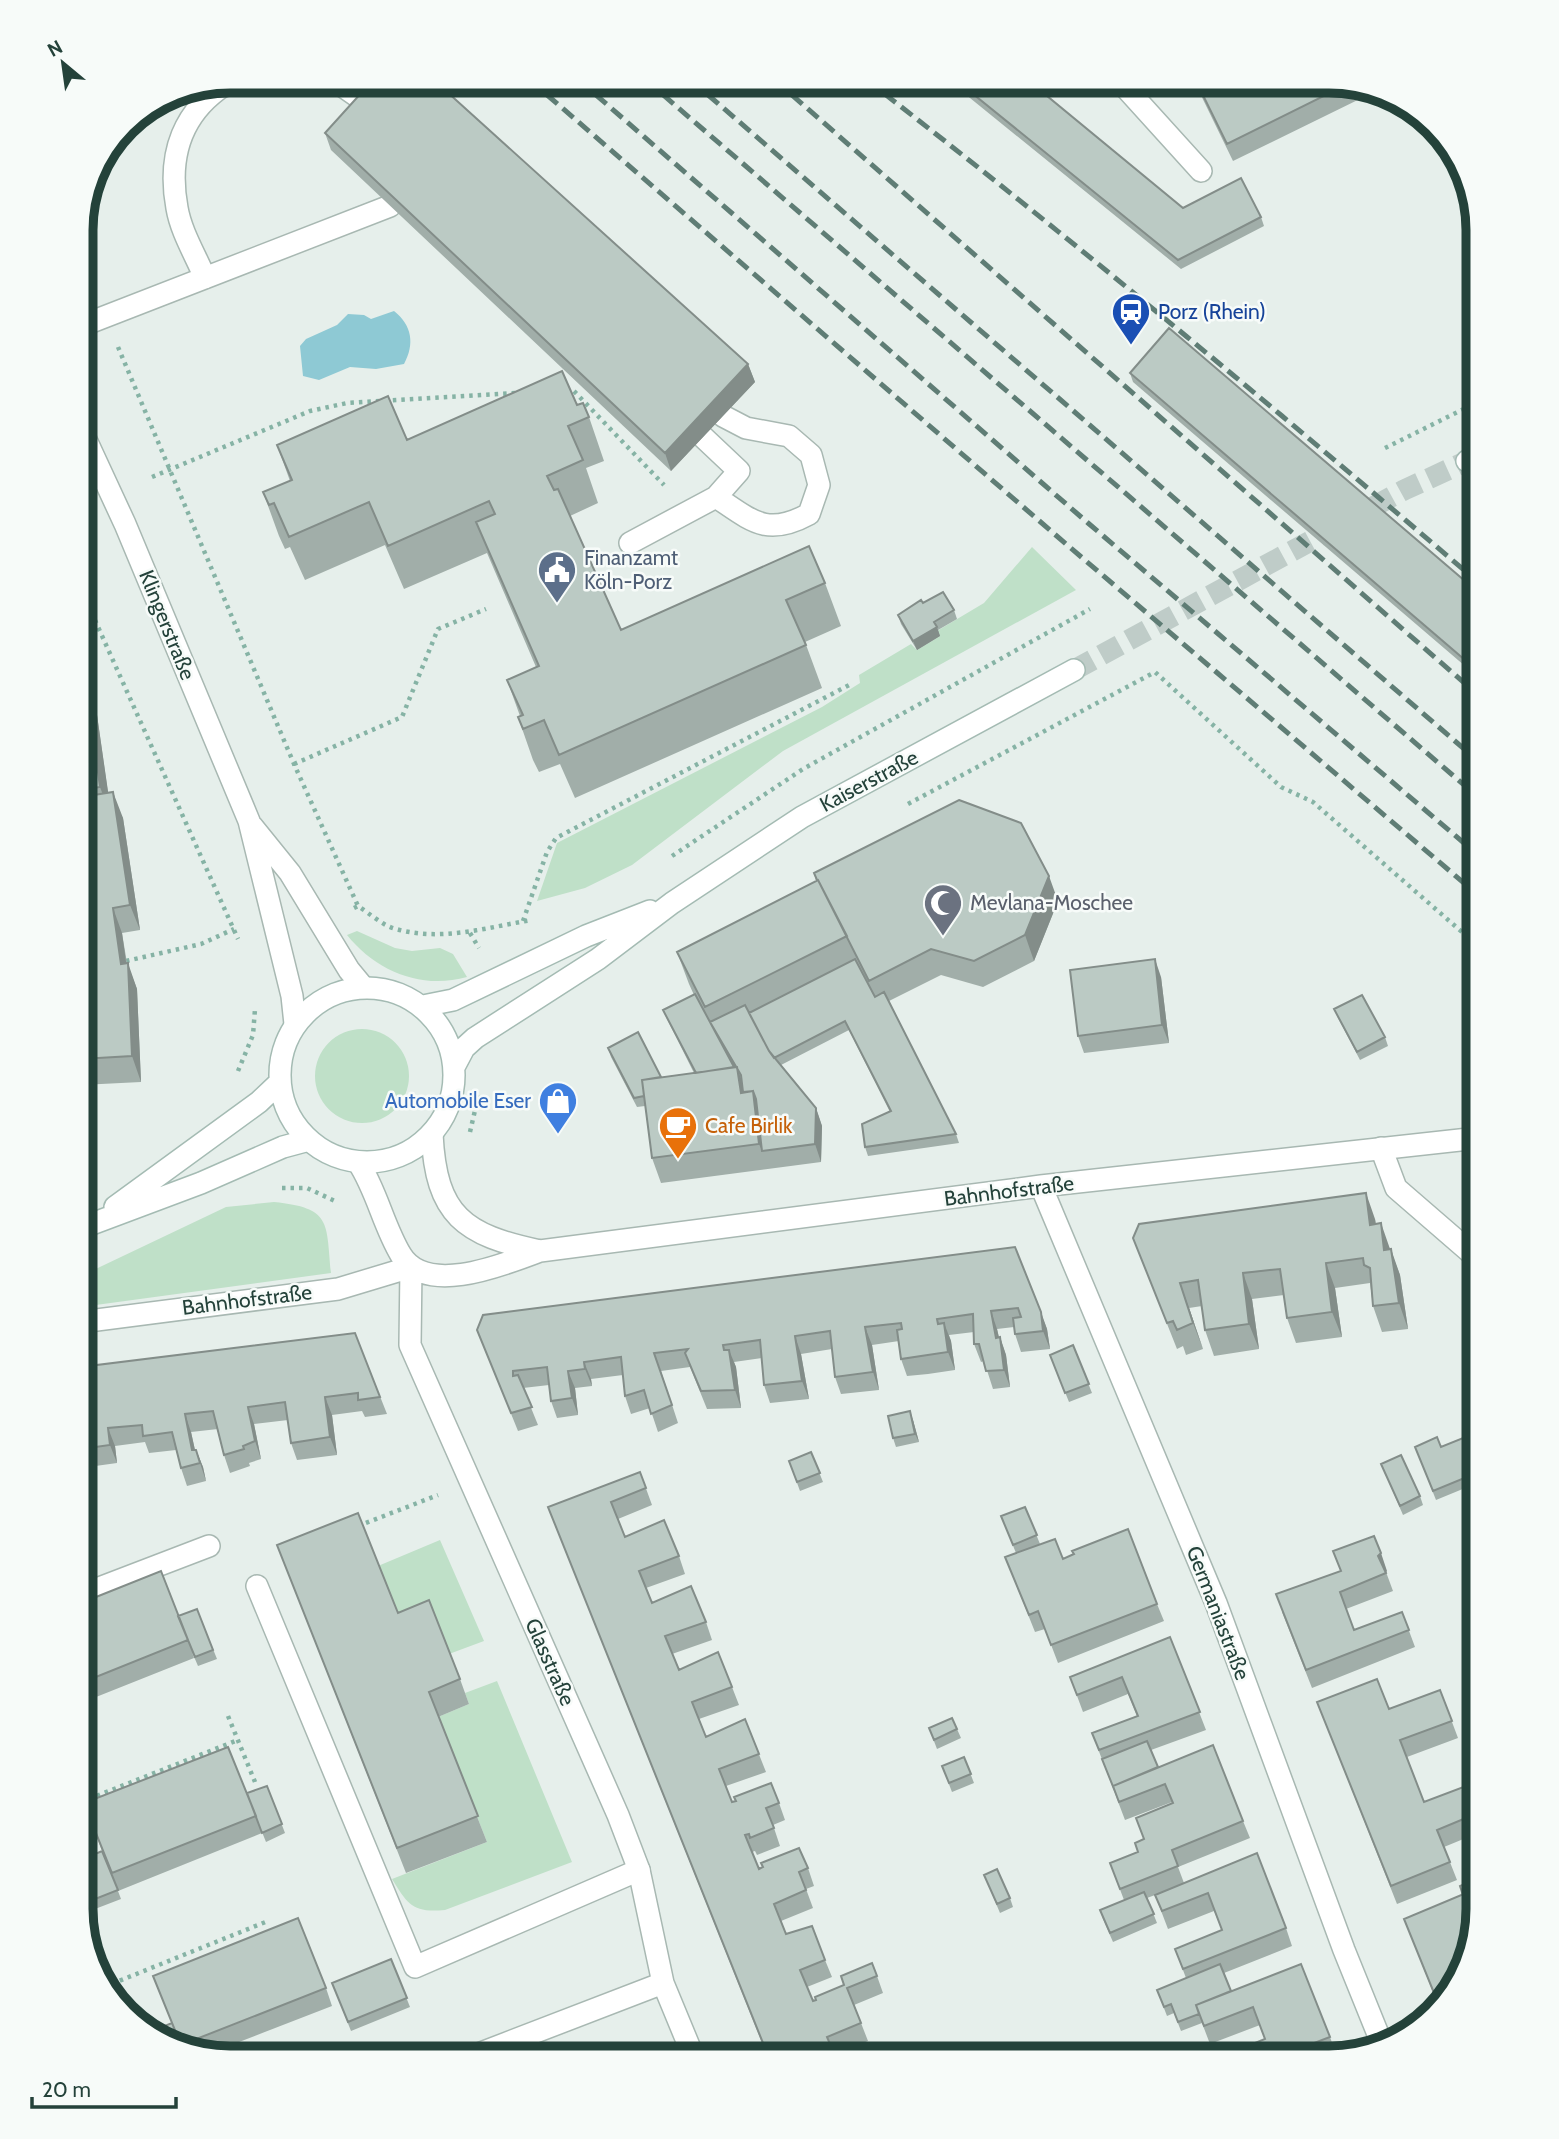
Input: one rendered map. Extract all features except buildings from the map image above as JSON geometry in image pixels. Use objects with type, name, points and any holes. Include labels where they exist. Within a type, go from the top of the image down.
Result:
[{"type":"street","points":[[353,93],[371,106]]},
{"type":"street","points":[[1130,93],[1201,172]]},
{"type":"street","points":[[205,278],[177,211],[173,169],[184,128],[209,94]]},
{"type":"street","points":[[93,322],[390,206]]},
{"type":"street","points":[[716,497],[757,525],[787,526],[809,514],[819,485],[811,455],[789,436],[746,428],[723,416]]},
{"type":"street","points":[[630,543],[716,497],[739,471],[703,437]]},
{"type":"street","name":"Klingerstraße","points":[[93,455],[125,524],[249,821],[292,996],[295,1024]]},
{"type":"street","name":"Kaiserstraße","points":[[454,1067],[464,1048],[475,1038],[598,959],[672,903],[802,817],[1074,670]]},
{"type":"street","name":"Klingerstraße","points":[[249,821],[290,873],[349,970],[363,987]]},
{"type":"street","name":"Kaiserstraße","points":[[423,1006],[453,1000],[586,936],[672,903]]},
{"type":"street","points":[[363,987],[386,989],[423,1006],[444,1034],[454,1067],[452,1098],[432,1134],[393,1158],[358,1162],[322,1150],[309,1140],[289,1116],[279,1083],[280,1060],[295,1024],[304,1013],[327,996],[363,987]]},
{"type":"street","points":[[93,1222],[259,1102],[279,1083]]},
{"type":"street","name":"Bahnhofstraße","points":[[432,1134],[438,1182],[450,1206],[463,1222],[477,1233],[496,1242],[540,1251]]},
{"type":"street","name":"Bahnhofstraße","points":[[93,1320],[338,1289],[411,1267],[426,1273],[471,1273],[498,1267],[540,1251],[1041,1186],[1466,1139]]},
{"type":"street","points":[[93,1223],[309,1140]]},
{"type":"street","points":[[1381,1148],[1396,1188],[1466,1248]]},
{"type":"street","points":[[358,1162],[371,1183],[395,1244],[411,1267]]},
{"type":"street","name":"Germaniastraße","points":[[1041,1186],[1216,1603],[1344,1950],[1379,2037]]},
{"type":"street","name":"Glasstraße","points":[[411,1267],[410,1345],[618,1815],[639,1870],[663,1983],[689,2046]]},
{"type":"street","points":[[93,1590],[209,1546]]},
{"type":"street","points":[[257,1587],[415,1967],[639,1870]]},
{"type":"street","points":[[499,2046],[663,1983]]},
{"type":"path","points":[[93,288],[294,764],[358,906]]},
{"type":"path","points":[[559,391],[573,390],[689,511]]},
{"type":"path","points":[[152,477],[310,411],[347,403],[520,393]]},
{"type":"path","points":[[1385,448],[1466,408]]},
{"type":"path","points":[[294,764],[402,717],[438,629],[486,609]]},
{"type":"path","points":[[93,616],[242,947]]},
{"type":"path","points":[[897,810],[1155,672],[1281,787],[1313,802],[1466,935]]},
{"type":"path","points":[[523,921],[547,852],[556,838],[853,683]]},
{"type":"path","points":[[126,961],[201,944],[234,929]]},
{"type":"path","points":[[234,1168],[247,1191],[307,1188],[339,1203]]},
{"type":"path","points":[[357,1527],[471,1482]]},
{"type":"path","points":[[228,1716],[255,1782]]},
{"type":"path","points":[[93,1797],[238,1740]]},
{"type":"path","points":[[114,1983],[268,1921]]},
{"type":"green space","points":[[1032,547],[1076,590],[783,751],[632,865],[585,888],[537,901],[557,843],[822,707],[860,683],[859,675],[911,644],[917,650],[940,636],[937,631],[984,603]]},
{"type":"green space","points":[[357,931],[395,948],[412,951],[440,948],[453,954],[467,977],[433,981],[416,979],[386,968],[359,948],[347,935]]},
{"type":"green space","points":[[362,1029],[380,1033],[395,1043],[405,1058],[409,1076],[405,1094],[395,1109],[380,1119],[362,1123],[344,1119],[329,1109],[319,1094],[315,1076],[319,1058],[329,1043],[344,1033]]},
{"type":"green space","points":[[274,1202],[307,1208],[316,1214],[326,1230],[331,1273],[93,1305],[93,1270],[226,1207]]},
{"type":"green space","points":[[440,1540],[484,1641],[449,1654],[407,1639],[378,1566]]},
{"type":"green space","points":[[497,1681],[572,1862],[445,1910],[418,1908],[407,1901],[392,1879],[487,1842],[438,1717],[469,1704],[465,1693]]},
{"type":"water","points":[[394,311],[405,322],[410,335],[410,349],[404,364],[376,369],[350,367],[319,380],[303,376],[300,346],[306,339],[337,325],[348,314],[364,315],[371,319]]},
{"type":"tunnel","points":[[1074,670],[1404,490],[1466,461]]},
{"type":"railway","points":[[545,93],[1066,544],[1466,885]]},
{"type":"railway","points":[[594,93],[1088,523],[1466,845]]},
{"type":"railway","points":[[661,93],[1466,787]]},
{"type":"railway","points":[[706,93],[1466,751]]},
{"type":"railway","points":[[790,93],[1466,685]]},
{"type":"railway","points":[[883,93],[1176,328],[1466,572]]},
{"type":"place","name":"Porz (Rhein)","points":[[1131,346]]},
{"type":"place","name":"Finanzamt Köln-Porz","points":[[557,604]]},
{"type":"place","name":"Mevlana-Moschee","points":[[943,937]]},
{"type":"place","name":"Automobile Eser","points":[[558,1135]]},
{"type":"place","name":"Cafe Birlik","points":[[678,1160]]}]
